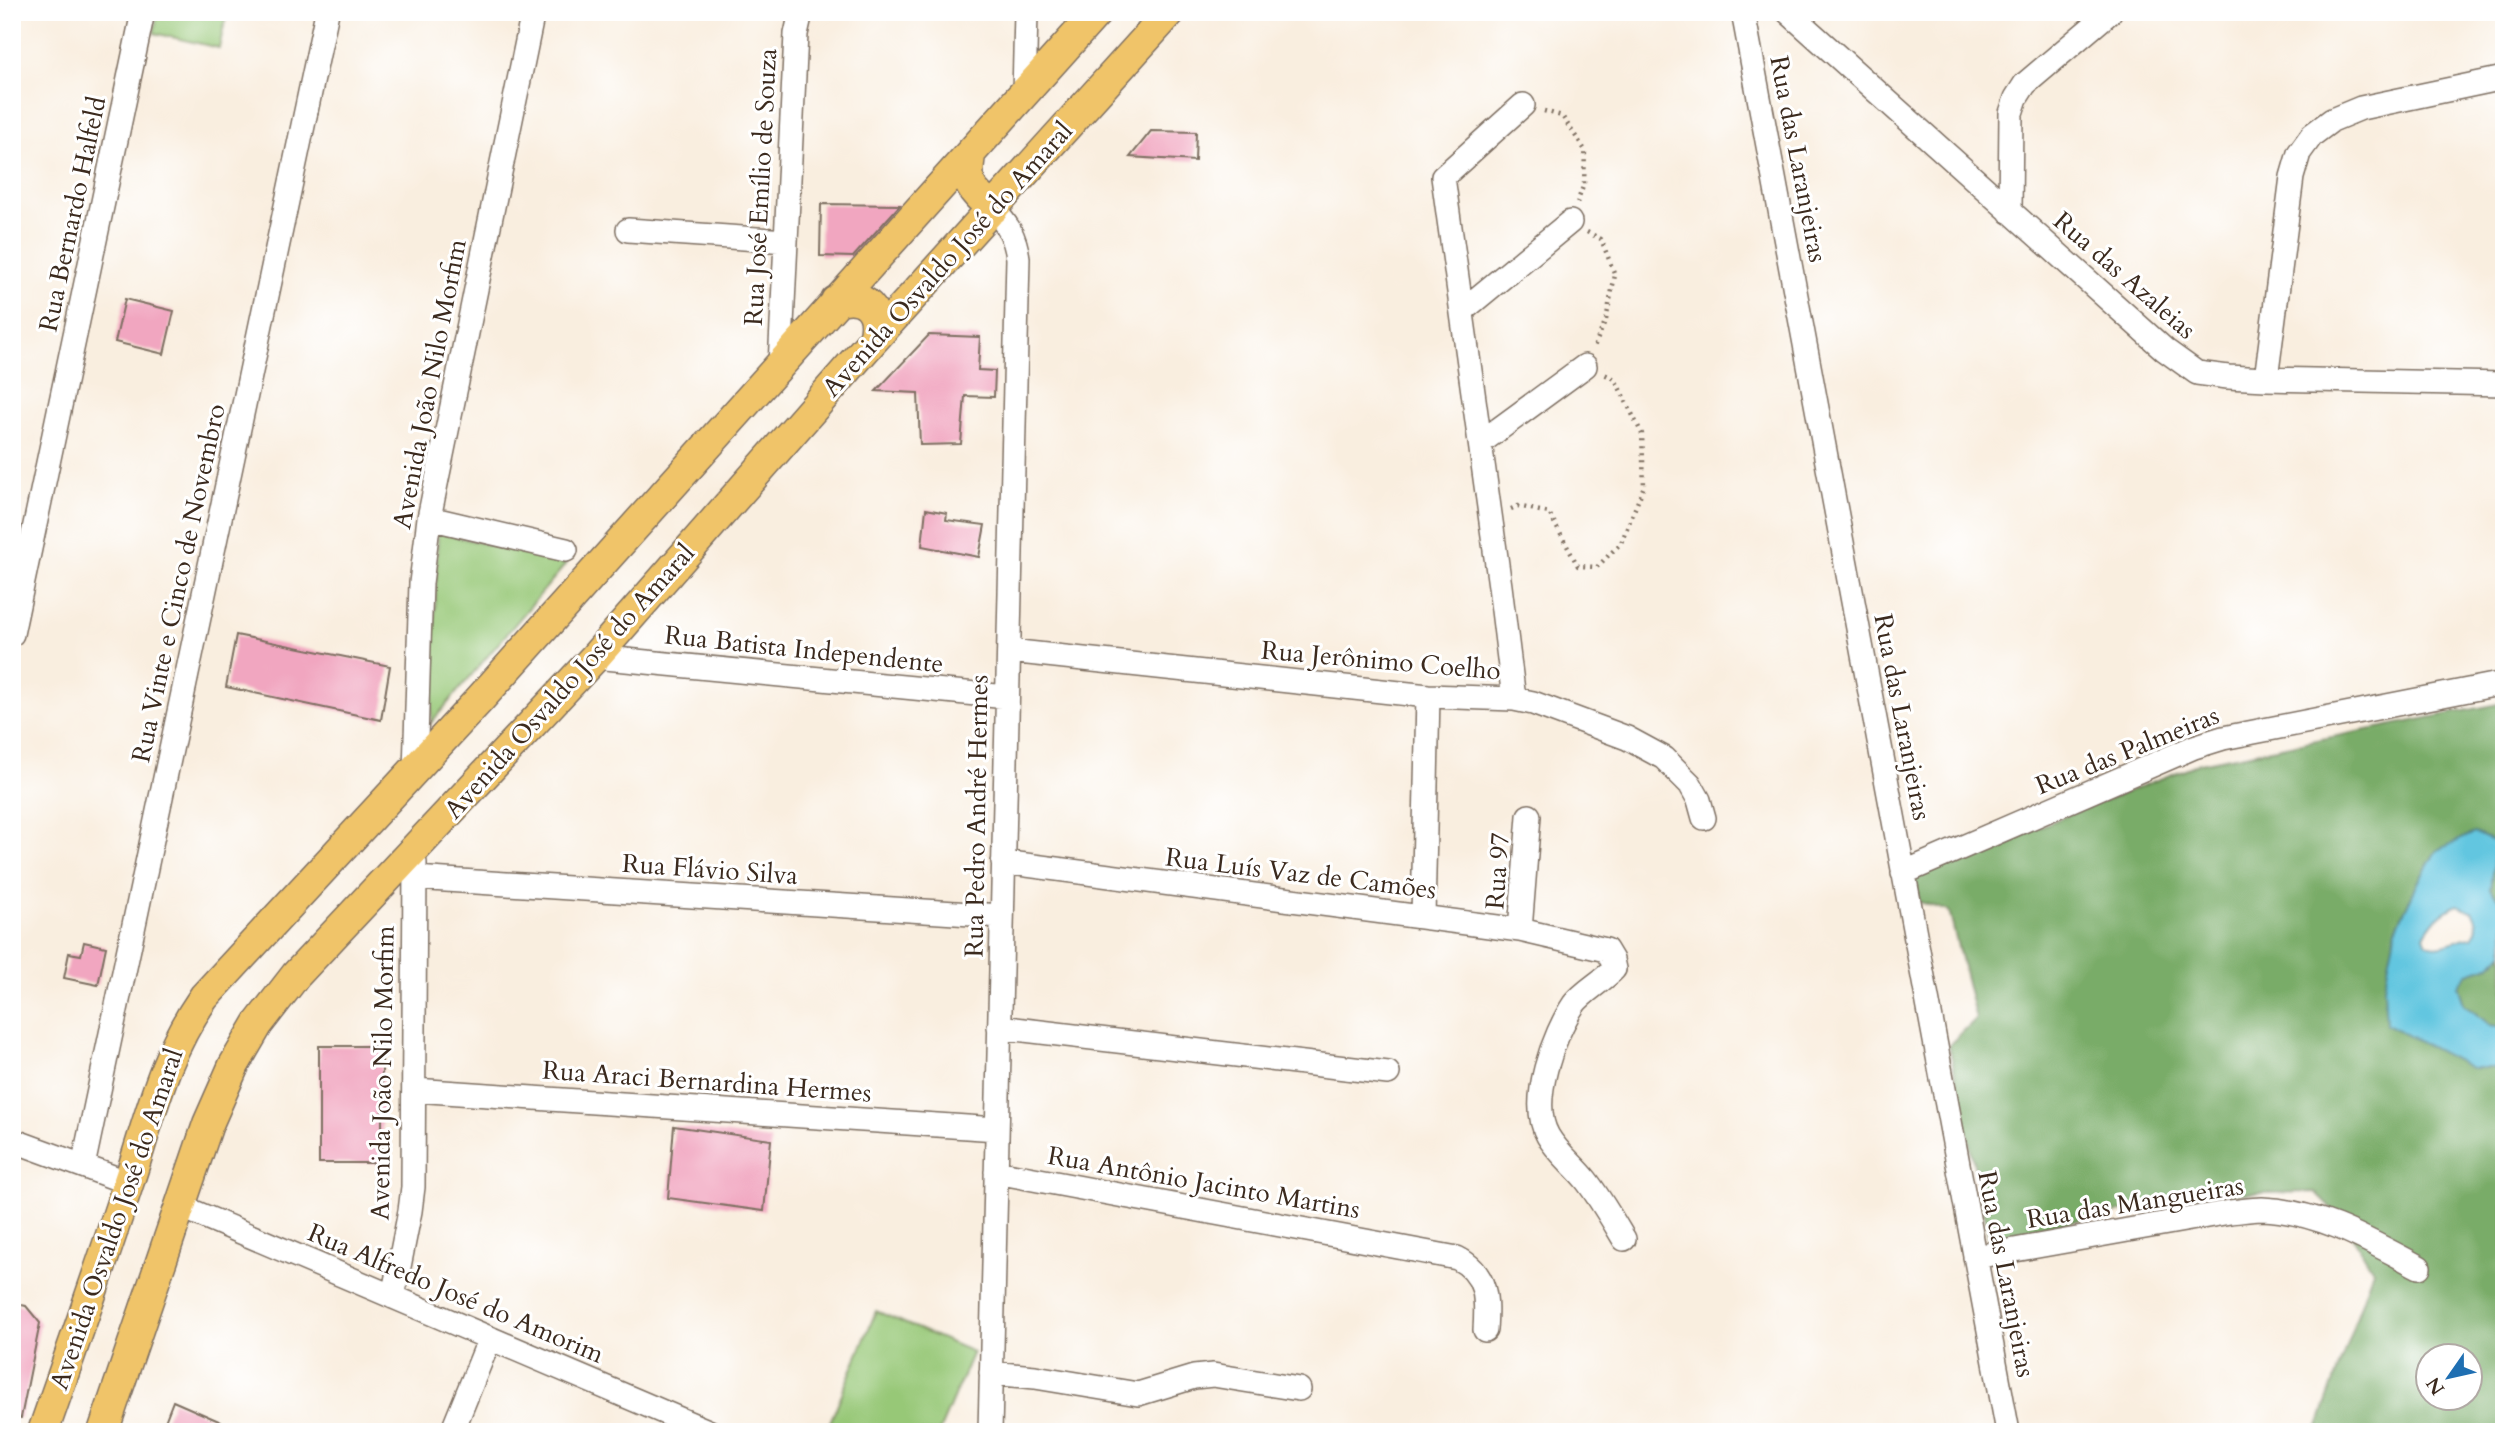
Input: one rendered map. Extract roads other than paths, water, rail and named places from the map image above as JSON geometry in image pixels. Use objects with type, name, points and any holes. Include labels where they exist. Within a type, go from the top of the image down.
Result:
[{"type":"main road","name":"Avenida Osvaldo José do Amaral","points":[[43,1432],[129,1183],[159,1083],[187,1021],[226,971],[415,770],[1097,12]]},
{"type":"main road","name":"Avenida Osvaldo José do Amaral","points":[[103,1432],[208,1124],[234,1065],[258,1024],[296,975],[415,864],[874,339],[1171,12]]},
{"type":"main road","points":[[970,155],[966,176],[969,185],[974,193],[993,209]]},
{"type":"main road","points":[[836,302],[847,298],[859,300],[869,306],[875,316],[877,328],[874,339]]},
{"type":"street","name":"Rua Bernardo Halfeld","points":[[12,634],[144,12]]},
{"type":"street","name":"Rua Vinte e Cinco de Novembro","points":[[83,1166],[327,12]]},
{"type":"street","name":"Avenida João Nilo Morfim","points":[[415,770],[421,583],[429,518],[533,12]]},
{"type":"street","name":"Rua José Emílio de Souza","points":[[780,366],[796,34],[801,12]]},
{"type":"street","points":[[1012,12],[1026,13],[1024,94]]},
{"type":"street","name":"Rua das Laranjeiras","points":[[1743,12],[2008,1432]]},
{"type":"street","name":"Rua das Azaleias","points":[[1788,12],[2165,350],[2197,373],[2266,379],[2504,384]]},
{"type":"street","points":[[2010,212],[2011,114],[2016,98],[2025,84],[2110,12]]},
{"type":"street","points":[[2266,379],[2292,177],[2299,153],[2312,135],[2332,120],[2361,108],[2504,78]]},
{"type":"street","points":[[1514,699],[1443,177],[1523,105]]},
{"type":"street","name":"Rua Pedro André Hermes","points":[[990,1432],[1018,258],[1015,240],[1008,225],[993,209]]},
{"type":"street","points":[[1462,311],[1570,222]]},
{"type":"street","points":[[628,230],[786,241]]},
{"type":"street","points":[[1480,443],[1585,366]]},
{"type":"street","points":[[429,518],[566,550]]},
{"type":"street","name":"Rua Jerônimo Coelho","points":[[1009,651],[1428,696],[1514,699],[1556,710],[1627,738],[1664,758],[1690,784],[1699,800],[1704,818]]},
{"type":"street","name":"Rua Batista Independente","points":[[595,657],[1007,697]]},
{"type":"street","name":"Rua das Palmeiras","points":[[1903,873],[2194,747],[2222,738],[2504,683]]},
{"type":"street","points":[[1423,917],[1428,696]]},
{"type":"street","name":"Rua 97","points":[[1521,930],[1529,816]]},
{"type":"street","name":"Rua Luís Vaz de Camões","points":[[1003,862],[1521,930],[1606,950],[1614,969],[1576,1002],[1558,1031],[1547,1058],[1542,1121],[1548,1136],[1587,1182],[1624,1239]]},
{"type":"street","name":"Avenida João Nilo Morfim","points":[[393,1297],[411,1199],[415,864]]},
{"type":"street","name":"Rua Flávio Silva","points":[[415,864],[1002,916]]},
{"type":"street","points":[[999,1027],[1388,1073]]},
{"type":"street","name":"Rua Araci Bernardina Hermes","points":[[414,1090],[997,1129]]},
{"type":"street","points":[[12,1140],[129,1183]]},
{"type":"street","name":"Rua Antônio Jacinto Martins","points":[[996,1172],[1457,1258],[1469,1267],[1482,1284],[1487,1299],[1485,1330]]},
{"type":"street","name":"Rua Alfredo José do Amorim","points":[[180,1206],[709,1432]]},
{"type":"street","name":"Rua das Mangueiras","points":[[1975,1257],[2230,1212],[2262,1209],[2289,1212],[2342,1228],[2419,1267]]},
{"type":"street","points":[[452,1432],[490,1338]]},
{"type":"street","points":[[991,1373],[1035,1377],[1138,1394],[1194,1377],[1213,1375],[1299,1388]]},
{"type":"water","points":[[2474,833],[2496,842],[2490,889],[2504,904],[2504,953],[2489,966],[2468,973],[2458,986],[2464,1004],[2490,1025],[2504,1027],[2504,1062],[2496,1068],[2471,1068],[2386,1024],[2384,987],[2396,929],[2436,851]],"holes":[[[2457,905],[2472,911],[2477,924],[2472,937],[2439,946],[2427,944],[2424,936],[2442,914]]]}]
